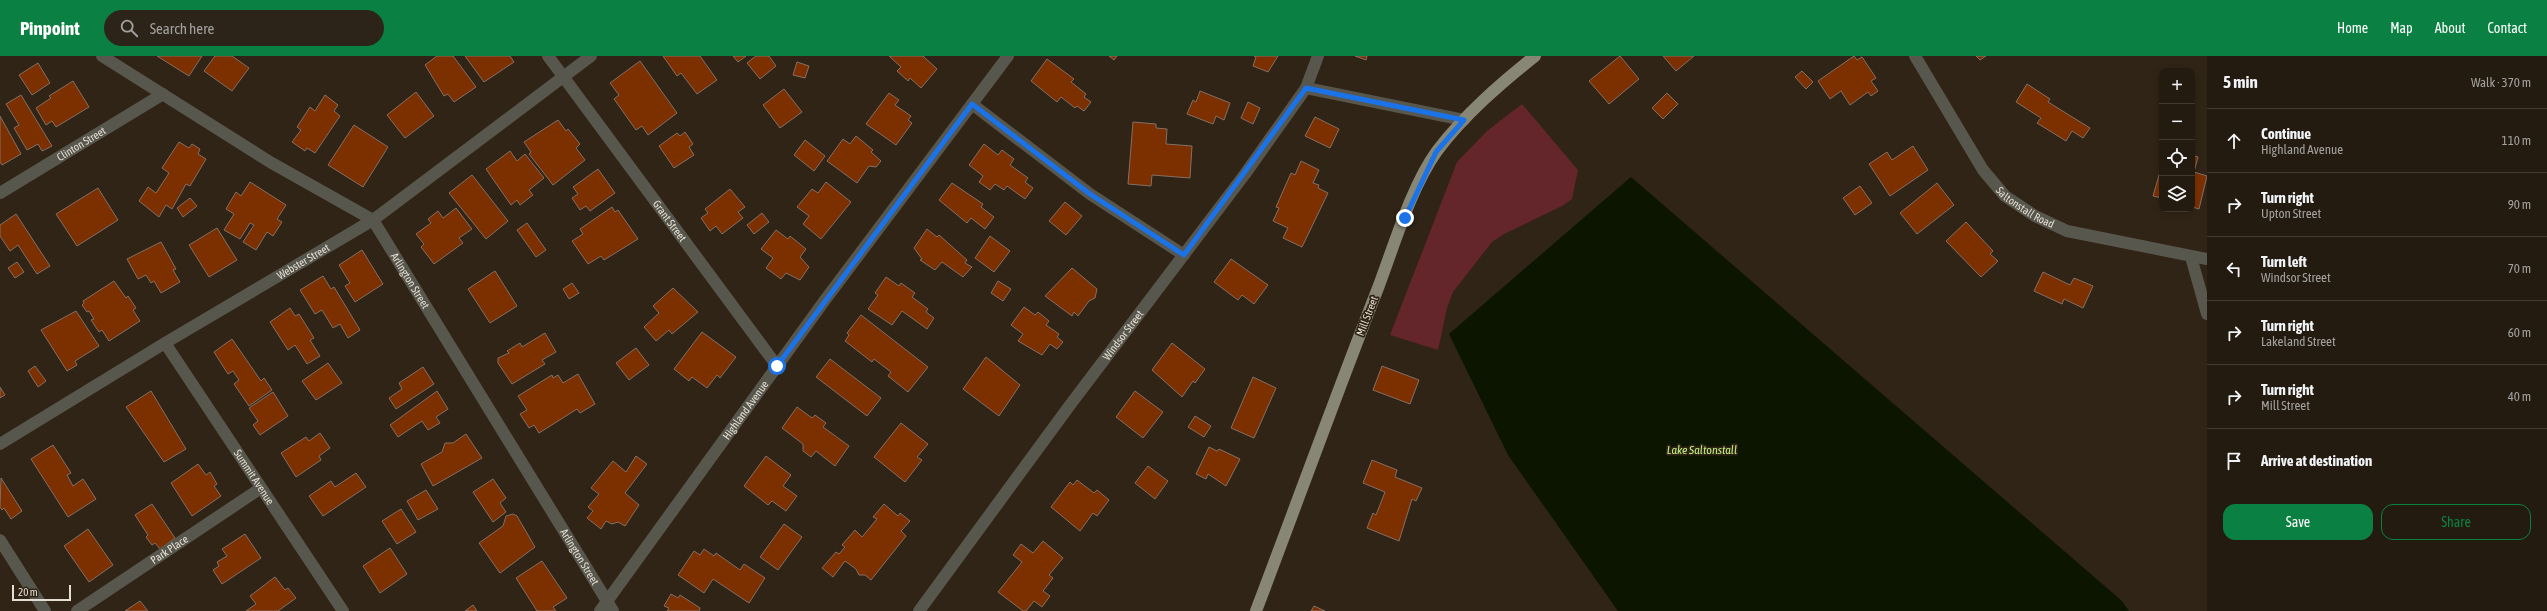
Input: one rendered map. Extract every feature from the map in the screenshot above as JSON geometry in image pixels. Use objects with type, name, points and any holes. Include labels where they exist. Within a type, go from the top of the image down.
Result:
[{"type":"main road","name":"Mill Street","points":[[1256,611],[1418,187],[1436,152],[1464,120],[1505,80],[1535,56]]},
{"type":"street","name":"Arlington Street","points":[[102,56],[270,162],[373,220],[607,608]]},
{"type":"street","name":"Grant Street","points":[[548,56],[777,366]]},
{"type":"street","name":"Webster Street","points":[[0,444],[164,343],[373,220],[562,76],[591,56]]},
{"type":"street","name":"Highland Avenue","points":[[607,608],[777,366],[1008,56]]},
{"type":"street","name":"Windsor Street","points":[[919,611],[1070,405],[1184,255],[1306,88],[1318,56]]},
{"type":"street","name":"Saltonstall Road","points":[[1915,56],[1983,170],[2005,196],[2035,216],[2067,231],[2207,259]]},
{"type":"street","points":[[1306,88],[1464,120]]},
{"type":"street","name":"Clinton Street","points":[[0,193],[163,94]]},
{"type":"street","points":[[972,104],[1090,194],[1184,255]]},
{"type":"street","points":[[2191,256],[2207,314]]},
{"type":"street","name":"Summit Avenue","points":[[164,343],[343,611]]},
{"type":"street","name":"Park Place","points":[[77,611],[261,488]]},
{"type":"street","points":[[0,540],[45,611]]},
{"type":"street","points":[[607,608],[620,611]]},
{"type":"shaded area","points":[[1522,104],[1578,170],[1572,199],[1562,206],[1504,234],[1492,242],[1453,292],[1447,308],[1438,350],[1390,335],[1457,162],[1487,131]]},
{"type":"water","name":"Lake Saltonstall","points":[[1631,177],[2122,601],[2129,611],[1618,611],[1508,455],[1449,334]]},
{"type":"building","points":[[157,56],[202,56],[189,76]]},
{"type":"building","points":[[215,56],[232,56],[249,68],[232,91],[204,71]]},
{"type":"building","points":[[437,56],[453,56],[476,87],[454,102],[448,94],[444,96],[425,65]]},
{"type":"building","points":[[465,56],[510,56],[514,62],[484,82]]},
{"type":"building","points":[[663,56],[700,56],[717,80],[697,94],[681,73],[677,76]]},
{"type":"building","points":[[733,56],[746,56],[738,62]]},
{"type":"building","points":[[756,56],[769,56],[776,66],[760,79],[747,63]]},
{"type":"building","points":[[889,56],[923,56],[937,69],[921,88],[910,78],[908,81],[897,71],[901,67]]},
{"type":"building","points":[[1109,56],[1117,56],[1114,60]]},
{"type":"building","points":[[1254,56],[1278,56],[1268,72],[1253,66],[1256,57]]},
{"type":"building","points":[[1355,56],[1367,56],[1366,60]]},
{"type":"building","points":[[1620,56],[1639,79],[1609,104],[1589,81]]},
{"type":"building","points":[[1663,56],[1694,56],[1676,71]]},
{"type":"building","points":[[1854,56],[1857,60],[1862,57],[1876,78],[1871,81],[1878,91],[1871,96],[1868,92],[1850,105],[1841,91],[1830,99],[1818,81]]},
{"type":"building","points":[[1976,56],[1986,56],[1980,60]]},
{"type":"building","points":[[1047,59],[1074,79],[1071,82],[1086,94],[1084,97],[1091,102],[1084,111],[1077,106],[1075,108],[1061,97],[1057,102],[1031,81]]},
{"type":"building","points":[[640,61],[677,113],[648,135],[642,126],[636,130],[614,99],[619,95],[610,83]]},
{"type":"building","points":[[797,62],[809,66],[805,78],[793,75]]},
{"type":"building","points":[[38,63],[50,83],[32,95],[19,75]]},
{"type":"building","points":[[1802,71],[1813,82],[1806,89],[1795,77]]},
{"type":"building","points":[[73,81],[89,107],[56,127],[52,121],[46,125],[36,108],[51,98],[49,96]]},
{"type":"building","points":[[2027,84],[2050,99],[2048,102],[2090,128],[2083,138],[2072,131],[2066,141],[2037,123],[2041,118],[2016,102]]},
{"type":"building","points":[[784,89],[802,112],[780,128],[763,105]]},
{"type":"building","points":[[1200,91],[1230,103],[1224,120],[1216,116],[1213,124],[1187,114],[1193,100],[1196,102]]},
{"type":"building","points":[[416,92],[434,116],[405,138],[387,115]]},
{"type":"building","points":[[889,93],[899,100],[895,105],[911,116],[908,120],[912,123],[896,145],[866,124]]},
{"type":"building","points":[[1667,93],[1678,104],[1663,119],[1652,108]]},
{"type":"building","points":[[21,95],[52,146],[42,151],[38,144],[27,150],[14,128],[19,125],[6,104]]},
{"type":"building","points":[[325,95],[338,105],[334,111],[340,116],[315,153],[307,148],[305,151],[292,142],[301,130],[297,127],[310,107],[315,111]]},
{"type":"building","points":[[1248,102],[1260,108],[1253,124],[1241,118]]},
{"type":"building","points":[[0,116],[21,154],[2,165],[0,162]]},
{"type":"building","points":[[1315,117],[1339,129],[1330,148],[1305,136]]},
{"type":"building","points":[[558,120],[566,131],[568,129],[580,144],[576,148],[585,160],[553,185],[529,154],[531,152],[524,142]]},
{"type":"building","points":[[1133,122],[1156,124],[1156,128],[1167,129],[1166,144],[1192,146],[1190,178],[1152,175],[1151,186],[1128,184]]},
{"type":"building","points":[[354,125],[388,147],[363,187],[328,165]]},
{"type":"building","points":[[685,132],[693,144],[689,147],[694,155],[674,168],[659,146],[677,133],[680,136]]},
{"type":"building","points":[[856,136],[873,150],[871,152],[881,161],[876,167],[869,166],[857,183],[827,161],[843,139],[850,144]]},
{"type":"building","points":[[805,140],[825,156],[814,171],[794,155]]},
{"type":"building","points":[[179,142],[189,148],[192,144],[200,149],[198,154],[206,159],[190,186],[186,184],[172,209],[166,205],[159,217],[139,201],[148,187],[156,193],[169,173],[162,168]]},
{"type":"building","points":[[984,144],[998,155],[1002,150],[1014,159],[1010,165],[1028,178],[1025,182],[1033,188],[1025,199],[1007,186],[1004,190],[995,184],[990,190],[979,182],[983,176],[969,165]]},
{"type":"building","points":[[1913,146],[1928,170],[1890,196],[1869,164],[1887,152],[1892,160]]},
{"type":"building","points":[[510,151],[517,161],[525,154],[544,178],[529,190],[533,195],[520,205],[517,200],[511,205],[486,169]]},
{"type":"building","points":[[2195,156],[2198,157],[2195,168]]},
{"type":"building","points":[[1301,161],[1319,170],[1313,183],[1319,185],[1318,188],[1328,193],[1302,247],[1283,238],[1288,228],[1273,221],[1279,208],[1276,207],[1291,173],[1295,175]]},
{"type":"building","points":[[598,169],[615,193],[590,211],[586,206],[580,210],[572,198],[578,194],[573,187]]},
{"type":"building","points":[[2195,172],[2207,176],[2199,209],[2195,208]]},
{"type":"building","points":[[472,175],[508,221],[486,239],[449,193]]},
{"type":"building","points":[[2159,175],[2159,197],[2153,196]]},
{"type":"building","points":[[250,182],[286,205],[277,219],[282,222],[273,236],[267,232],[256,250],[243,242],[254,225],[250,223],[240,239],[224,230],[234,214],[226,209],[236,192],[241,196]]},
{"type":"building","points":[[826,182],[851,202],[821,239],[803,224],[809,216],[797,207],[812,189],[818,193]]},
{"type":"building","points":[[952,183],[983,204],[981,207],[994,217],[985,229],[971,218],[967,223],[939,200]]},
{"type":"building","points":[[1937,183],[1954,205],[1917,234],[1900,213]]},
{"type":"building","points":[[1860,186],[1872,203],[1855,215],[1843,198]]},
{"type":"building","points":[[98,188],[118,220],[77,246],[56,214]]},
{"type":"building","points":[[730,189],[745,207],[738,212],[743,218],[722,234],[716,226],[710,231],[701,218],[708,213],[705,209]]},
{"type":"building","points":[[190,198],[197,206],[183,217],[177,208]]},
{"type":"building","points":[[1065,202],[1082,216],[1066,235],[1049,221]]},
{"type":"building","points":[[612,207],[615,212],[618,210],[638,239],[604,260],[601,256],[588,264],[572,241],[583,234],[580,229]]},
{"type":"building","points":[[456,208],[472,229],[459,238],[463,243],[434,264],[421,247],[424,244],[416,234],[431,223],[428,219],[438,211],[443,218]]},
{"type":"building","points":[[762,213],[769,222],[754,234],[747,225]]},
{"type":"building","points":[[16,214],[50,266],[37,274],[18,245],[10,251],[0,236],[0,225]]},
{"type":"building","points":[[1966,222],[1993,251],[1990,254],[1998,261],[1981,277],[1946,241]]},
{"type":"building","points":[[527,223],[546,250],[536,257],[517,230]]},
{"type":"building","points":[[217,228],[237,260],[209,277],[189,245]]},
{"type":"building","points":[[927,229],[937,237],[939,235],[967,260],[965,263],[972,267],[963,277],[942,262],[935,270],[920,260],[922,259],[914,248]]},
{"type":"building","points":[[776,230],[788,239],[790,236],[806,249],[800,257],[809,267],[800,280],[786,273],[781,279],[766,268],[773,258],[761,249]]},
{"type":"building","points":[[990,236],[1010,251],[994,272],[975,258]]},
{"type":"building","points":[[161,242],[176,269],[173,270],[180,282],[161,293],[154,281],[151,283],[146,275],[138,279],[127,259]]},
{"type":"building","points":[[362,250],[383,284],[355,302],[345,286],[350,283],[339,265]]},
{"type":"building","points":[[1231,259],[1268,285],[1254,304],[1242,295],[1238,300],[1214,282]]},
{"type":"building","points":[[17,262],[24,272],[15,278],[8,268]]},
{"type":"building","points":[[1072,268],[1097,289],[1095,298],[1089,301],[1078,316],[1074,312],[1072,316],[1045,296]]},
{"type":"building","points":[[495,271],[517,306],[490,323],[468,289]]},
{"type":"building","points":[[2043,272],[2070,285],[2074,278],[2093,286],[2083,308],[2064,299],[2062,304],[2034,291]]},
{"type":"building","points":[[323,276],[331,289],[334,287],[360,330],[348,338],[340,324],[333,328],[322,310],[315,314],[300,290]]},
{"type":"building","points":[[886,277],[899,286],[901,283],[915,293],[912,297],[928,309],[926,312],[934,318],[927,329],[902,311],[892,325],[868,309],[878,295],[875,293]]},
{"type":"building","points":[[114,281],[126,298],[128,296],[136,308],[133,310],[140,321],[109,341],[102,330],[99,332],[91,320],[94,319],[89,311],[87,312],[82,305],[84,303],[83,301]]},
{"type":"building","points":[[998,281],[1011,289],[1003,301],[991,293]]},
{"type":"building","points":[[572,283],[579,293],[569,299],[563,289]]},
{"type":"building","points":[[673,288],[698,312],[672,334],[669,330],[656,341],[644,327],[659,313],[653,306]]},
{"type":"building","points":[[1024,307],[1035,315],[1038,312],[1049,321],[1046,325],[1059,334],[1057,337],[1063,342],[1057,349],[1050,344],[1042,355],[1018,341],[1023,334],[1011,325]]},
{"type":"building","points":[[290,308],[295,316],[299,314],[314,338],[310,340],[320,356],[307,364],[295,345],[288,350],[270,322]]},
{"type":"building","points":[[76,311],[99,346],[75,361],[77,365],[67,371],[41,330]]},
{"type":"building","points":[[861,315],[928,367],[908,392],[888,376],[891,372],[874,359],[872,362],[845,341],[849,335],[847,333]]},
{"type":"building","points":[[702,332],[736,357],[720,378],[717,375],[707,388],[692,377],[689,381],[674,369]]},
{"type":"building","points":[[545,333],[556,352],[542,360],[545,364],[512,384],[498,363],[498,358],[509,353],[507,351],[520,343],[522,347]]},
{"type":"building","points":[[232,339],[261,381],[264,378],[272,390],[249,406],[234,384],[239,380],[233,371],[228,374],[214,352]]},
{"type":"building","points":[[1172,343],[1205,369],[1195,383],[1193,381],[1182,397],[1152,370]]},
{"type":"building","points":[[636,348],[649,365],[629,380],[616,363]]},
{"type":"building","points":[[986,357],[1020,385],[999,416],[963,389]]},
{"type":"building","points":[[830,359],[881,398],[867,416],[816,377]]},
{"type":"building","points":[[328,363],[342,383],[316,400],[302,381]]},
{"type":"building","points":[[35,366],[46,381],[38,387],[28,371]]},
{"type":"building","points":[[1382,366],[1419,380],[1410,404],[1373,390]]},
{"type":"building","points":[[423,367],[434,384],[396,409],[389,398],[402,389],[399,383]]},
{"type":"building","points":[[578,374],[595,404],[580,413],[577,409],[539,433],[534,425],[529,428],[520,414],[527,410],[518,396],[552,375],[553,378],[558,375],[563,383]]},
{"type":"building","points":[[1253,377],[1276,388],[1254,438],[1231,428]]},
{"type":"building","points":[[0,387],[5,395],[0,398]]},
{"type":"building","points":[[151,391],[186,449],[164,462],[126,407]]},
{"type":"building","points":[[437,391],[448,409],[436,417],[440,423],[428,430],[422,421],[398,437],[390,425]]},
{"type":"building","points":[[1135,391],[1163,412],[1143,438],[1116,417]]},
{"type":"building","points":[[273,392],[288,416],[260,435],[253,425],[258,421],[249,408]]},
{"type":"building","points":[[797,407],[812,418],[815,415],[826,423],[823,427],[849,446],[835,466],[816,451],[811,457],[803,451],[803,444],[782,428]]},
{"type":"building","points":[[1195,416],[1211,426],[1204,437],[1188,427]]},
{"type":"building","points":[[901,423],[928,444],[917,457],[922,460],[905,482],[874,457]]},
{"type":"building","points":[[320,433],[330,448],[319,456],[321,460],[296,477],[281,453],[306,437],[309,441]]},
{"type":"building","points":[[466,434],[482,458],[433,486],[421,464],[442,452],[445,443],[453,443]]},
{"type":"building","points":[[53,445],[71,473],[67,475],[73,486],[83,479],[96,499],[68,517],[31,459]]},
{"type":"building","points":[[1209,447],[1217,451],[1219,449],[1240,459],[1226,486],[1208,474],[1206,479],[1196,474]]},
{"type":"building","points":[[636,456],[647,464],[625,493],[639,505],[625,526],[618,522],[612,524],[606,521],[601,529],[587,518],[593,511],[588,507],[599,494],[591,488],[613,461],[626,472]]},
{"type":"building","points":[[766,456],[791,475],[783,486],[797,496],[786,511],[772,501],[768,505],[744,486]]},
{"type":"building","points":[[1372,460],[1397,470],[1395,477],[1422,488],[1416,501],[1412,499],[1399,541],[1367,528],[1373,513],[1376,515],[1385,492],[1363,483]]},
{"type":"building","points":[[198,464],[206,475],[210,472],[217,484],[214,486],[221,496],[192,516],[171,483]]},
{"type":"building","points":[[1148,466],[1168,481],[1155,499],[1135,483]]},
{"type":"building","points":[[356,473],[366,487],[323,516],[309,496],[331,481],[335,487]]},
{"type":"building","points":[[1,478],[22,511],[11,519],[4,508],[2,510],[0,507]]},
{"type":"building","points":[[493,479],[506,498],[500,503],[506,512],[493,522],[473,492]]},
{"type":"building","points":[[1077,480],[1094,493],[1097,490],[1109,500],[1097,516],[1093,513],[1080,531],[1051,507],[1070,482],[1073,485]]},
{"type":"building","points":[[426,490],[438,509],[418,520],[407,501]]},
{"type":"building","points":[[152,504],[175,538],[160,549],[155,543],[152,545],[146,537],[148,535],[135,515]]},
{"type":"building","points":[[884,504],[898,516],[900,513],[910,521],[901,531],[906,536],[871,580],[865,575],[859,575],[856,569],[845,561],[833,577],[822,568],[836,552],[839,554],[845,547],[842,545],[855,530],[862,537],[877,519],[873,517]]},
{"type":"building","points":[[401,509],[416,532],[397,544],[382,521]]},
{"type":"building","points":[[513,514],[517,516],[535,547],[500,573],[479,543],[503,526],[506,516]]},
{"type":"building","points":[[784,524],[802,537],[778,570],[760,557]]},
{"type":"building","points":[[88,529],[113,565],[89,582],[64,546]]},
{"type":"building","points":[[245,534],[261,558],[222,584],[213,570],[219,566],[217,562],[227,556],[222,549]]},
{"type":"building","points":[[1043,541],[1063,558],[1049,575],[1053,578],[1043,591],[1050,596],[1042,607],[1034,601],[1026,611],[1023,611],[998,592],[1022,562],[1013,555],[1021,544],[1033,553]]},
{"type":"building","points":[[390,548],[407,574],[380,593],[363,566]]},
{"type":"building","points":[[704,549],[714,556],[716,553],[740,570],[744,564],[765,578],[749,603],[713,579],[704,593],[678,575],[694,551],[700,555]]},
{"type":"building","points":[[542,561],[567,598],[553,607],[556,611],[537,611],[516,578]]},
{"type":"building","points":[[275,577],[285,590],[288,588],[296,598],[278,611],[246,611],[256,604],[250,596]]},
{"type":"building","points":[[671,594],[678,598],[680,595],[700,608],[699,611],[667,611],[669,608],[664,606]]},
{"type":"building","points":[[140,601],[148,611],[125,611]]},
{"type":"building","points":[[473,605],[477,611],[465,611]]},
{"type":"building","points":[[1314,606],[1325,611],[1311,611]]},
{"type":"route","points":[[777,366],[972,104],[1090,194],[1184,255],[1245,174],[1306,88],[1464,120],[1436,152],[1421,181],[1405,218]]}]
